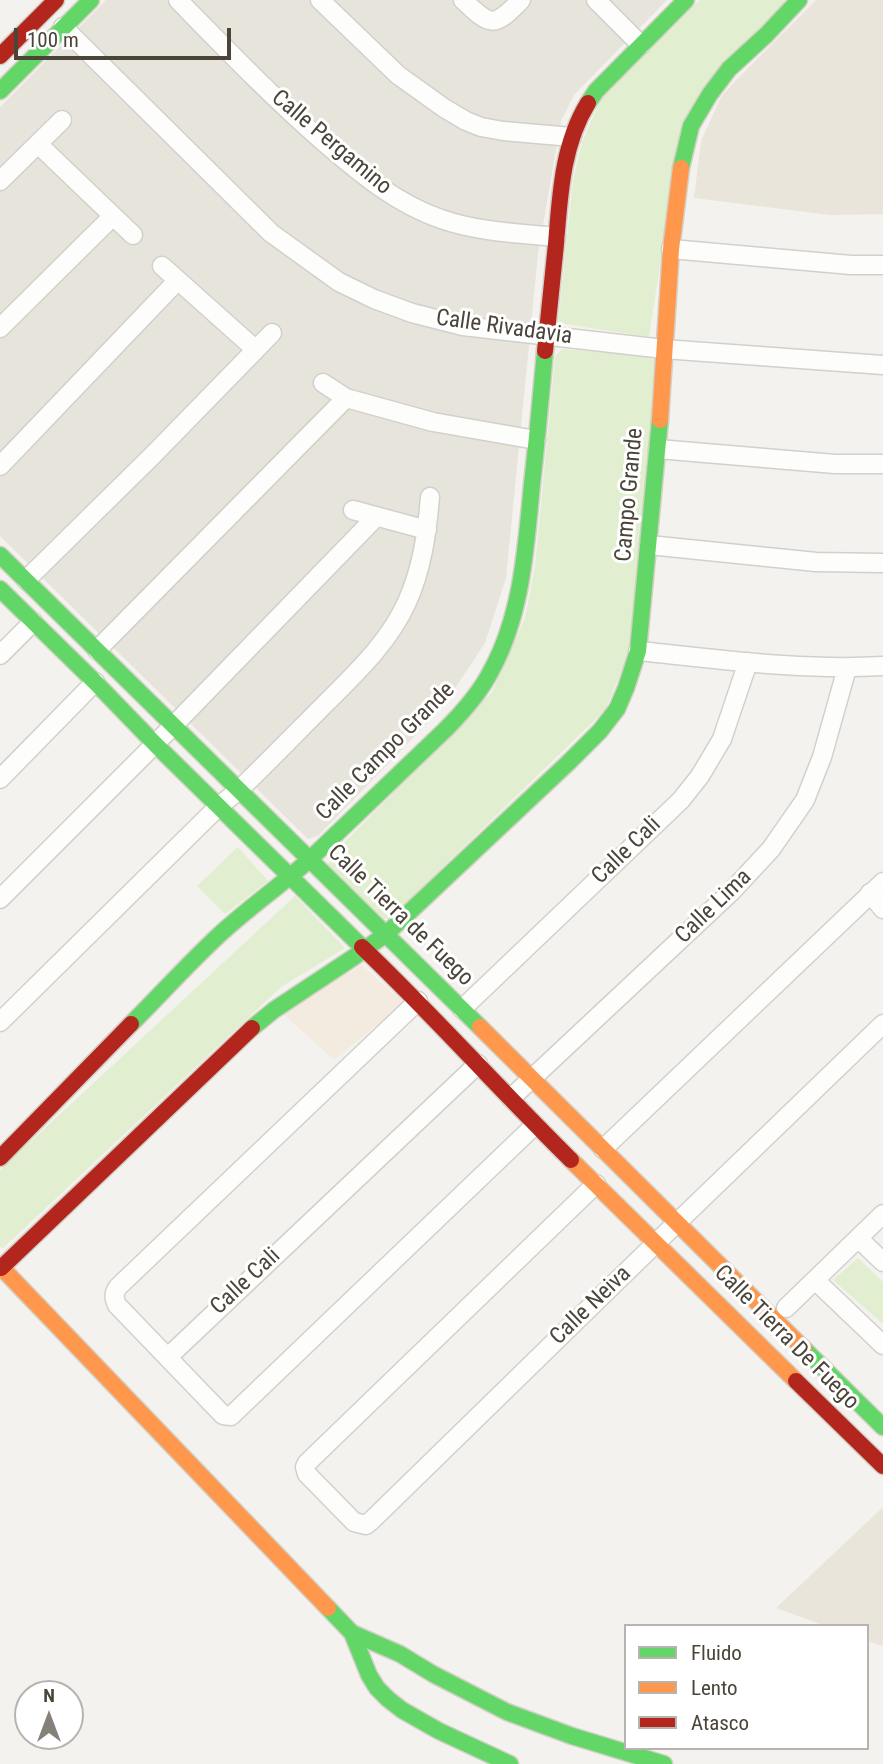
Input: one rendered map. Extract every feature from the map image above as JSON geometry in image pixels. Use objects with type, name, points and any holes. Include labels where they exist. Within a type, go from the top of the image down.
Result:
[{"type":"street","points":[[0,91],[91,0]]},
{"type":"street","name":"Calle Pergamino","points":[[178,0],[297,118],[364,177],[396,198],[440,219],[461,225],[556,237]]},
{"type":"street","points":[[320,0],[398,75],[466,121],[503,131],[572,137]]},
{"type":"street","points":[[463,0],[479,16],[495,21],[503,18],[521,0]]},
{"type":"street","points":[[596,0],[641,45]]},
{"type":"street","name":"Calle Campo Grande","points":[[0,1158],[217,937],[309,860],[447,727],[472,701],[491,673],[515,604],[526,550],[562,178],[572,137],[582,113],[596,91],[687,0]]},
{"type":"street","name":"Campo Grande","points":[[386,934],[568,763],[616,711],[638,651],[658,449],[671,249],[682,162],[691,126],[729,69],[799,0]]},
{"type":"street","points":[[0,56],[44,4]]},
{"type":"street","name":"Calle Rivadavia","points":[[63,27],[271,233],[339,282],[374,299],[412,313],[463,326],[664,349],[883,365]]},
{"type":"street","points":[[0,181],[62,120]]},
{"type":"street","points":[[38,144],[132,235]]},
{"type":"street","points":[[0,328],[113,216]]},
{"type":"street","points":[[671,249],[851,265],[883,265]]},
{"type":"street","points":[[162,266],[255,349]]},
{"type":"street","points":[[0,466],[178,280]]},
{"type":"street","points":[[26,580],[272,333]]},
{"type":"street","points":[[323,383],[346,398],[433,422],[536,440]]},
{"type":"street","points":[[97,650],[346,398]]},
{"type":"street","points":[[658,449],[835,464],[883,464]]},
{"type":"street","points":[[0,1022],[370,659],[407,603],[420,565],[427,530],[429,497]]},
{"type":"street","points":[[353,510],[427,530]]},
{"type":"street","points":[[0,899],[376,517]]},
{"type":"street","points":[[649,545],[816,562],[883,563]]},
{"type":"street","name":"Calle Tierra de Fuego","points":[[0,555],[677,1223]]},
{"type":"street","points":[[0,589],[218,807],[418,1001],[536,1125],[657,1242]]},
{"type":"street","points":[[0,655],[33,622]]},
{"type":"street","points":[[638,651],[748,662],[847,668],[883,666]]},
{"type":"street","name":"Calle Cali","points":[[462,1009],[681,800],[700,776],[722,739],[748,662]]},
{"type":"street","name":"Calle Lima","points":[[511,1098],[732,892],[771,849],[806,800],[822,757],[847,668]]},
{"type":"street","points":[[0,779],[95,682]]},
{"type":"street","points":[[603,1149],[877,888],[883,909]]},
{"type":"street","points":[[386,934],[258,1022],[1,1267],[352,1633],[369,1674],[379,1690],[399,1707],[441,1731],[510,1764]]},
{"type":"street","points":[[418,1001],[114,1292],[117,1305],[223,1415],[231,1416],[536,1125]]},
{"type":"street","name":"Calle Neiva","points":[[596,1184],[307,1462],[307,1474],[354,1522],[366,1525],[883,1024]]},
{"type":"street","name":"Calle Cali","points":[[168,1357],[478,1064]]},
{"type":"street","points":[[786,1308],[883,1214]]},
{"type":"street","name":"Calle Tierra De Fuego","points":[[677,1223],[883,1427]]},
{"type":"street","points":[[858,1238],[883,1262]]},
{"type":"street","name":"Calle Tierra De Fuego","points":[[657,1242],[883,1466]]},
{"type":"street","points":[[815,1280],[883,1345]]},
{"type":"street","points":[[352,1633],[400,1654],[507,1712],[572,1736],[664,1764]]},
{"type":"shaded area","points":[[106,0],[667,0],[574,95],[561,121],[538,254],[506,578],[485,643],[442,708],[318,836],[308,839],[0,536],[0,107]]},
{"type":"shaded area","points":[[816,0],[883,0],[883,214],[830,215],[694,198],[701,141],[721,97]]},
{"type":"shaded area","points":[[362,965],[404,1003],[334,1060],[281,1012]]},
{"type":"shaded area","points":[[883,1507],[883,1646],[869,1642],[869,1624],[820,1624],[776,1608]]},
{"type":"green space","points":[[700,0],[786,0],[680,134],[649,337],[558,323],[573,180],[582,143],[601,98]]},
{"type":"green space","points":[[562,349],[644,356],[657,360],[631,647],[606,709],[391,917],[384,919],[327,866],[336,851],[492,692],[525,618],[535,567],[555,357]]},
{"type":"green space","points":[[238,847],[268,881],[225,914],[197,886]]},
{"type":"green space","points":[[295,896],[345,948],[281,987],[3,1248],[0,1247],[0,1170]]},
{"type":"green space","points":[[858,1258],[883,1282],[883,1324],[833,1280]]},
{"type":"traffic: fast","points":[[0,91],[91,0]]},
{"type":"traffic: fast","points":[[588,103],[596,91],[686,0]]},
{"type":"traffic: fast","points":[[681,168],[691,126],[710,94],[729,69],[799,0]]},
{"type":"traffic: fast","points":[[131,1024],[218,936],[309,860],[445,730],[471,702],[487,679],[510,627],[521,580],[545,351]]},
{"type":"traffic: fast","points":[[252,1028],[274,1010],[386,934],[568,763],[600,731],[617,709],[638,651],[660,420]]},
{"type":"traffic: fast","points":[[0,555],[480,1027]]},
{"type":"traffic: fast","points":[[0,589],[362,947]]},
{"type":"traffic: fast","points":[[804,1349],[883,1427]]},
{"type":"traffic: fast","points":[[328,1608],[352,1633],[369,1675],[388,1699],[439,1731],[510,1764]]},
{"type":"traffic: fast","points":[[352,1633],[400,1654],[507,1712],[572,1736],[664,1764]]},
{"type":"traffic: slow","points":[[660,420],[671,249],[681,168]]},
{"type":"traffic: slow","points":[[480,1027],[804,1349]]},
{"type":"traffic: slow","points":[[571,1160],[796,1381]]},
{"type":"traffic: slow","points":[[0,1266],[328,1608]]},
{"type":"traffic: jam","points":[[0,56],[56,0]]},
{"type":"traffic: jam","points":[[545,351],[564,171],[573,136],[588,103]]},
{"type":"traffic: jam","points":[[362,947],[571,1160]]},
{"type":"traffic: jam","points":[[0,1158],[131,1024]]},
{"type":"traffic: jam","points":[[1,1268],[252,1028]]},
{"type":"traffic: jam","points":[[796,1381],[883,1466]]}]
